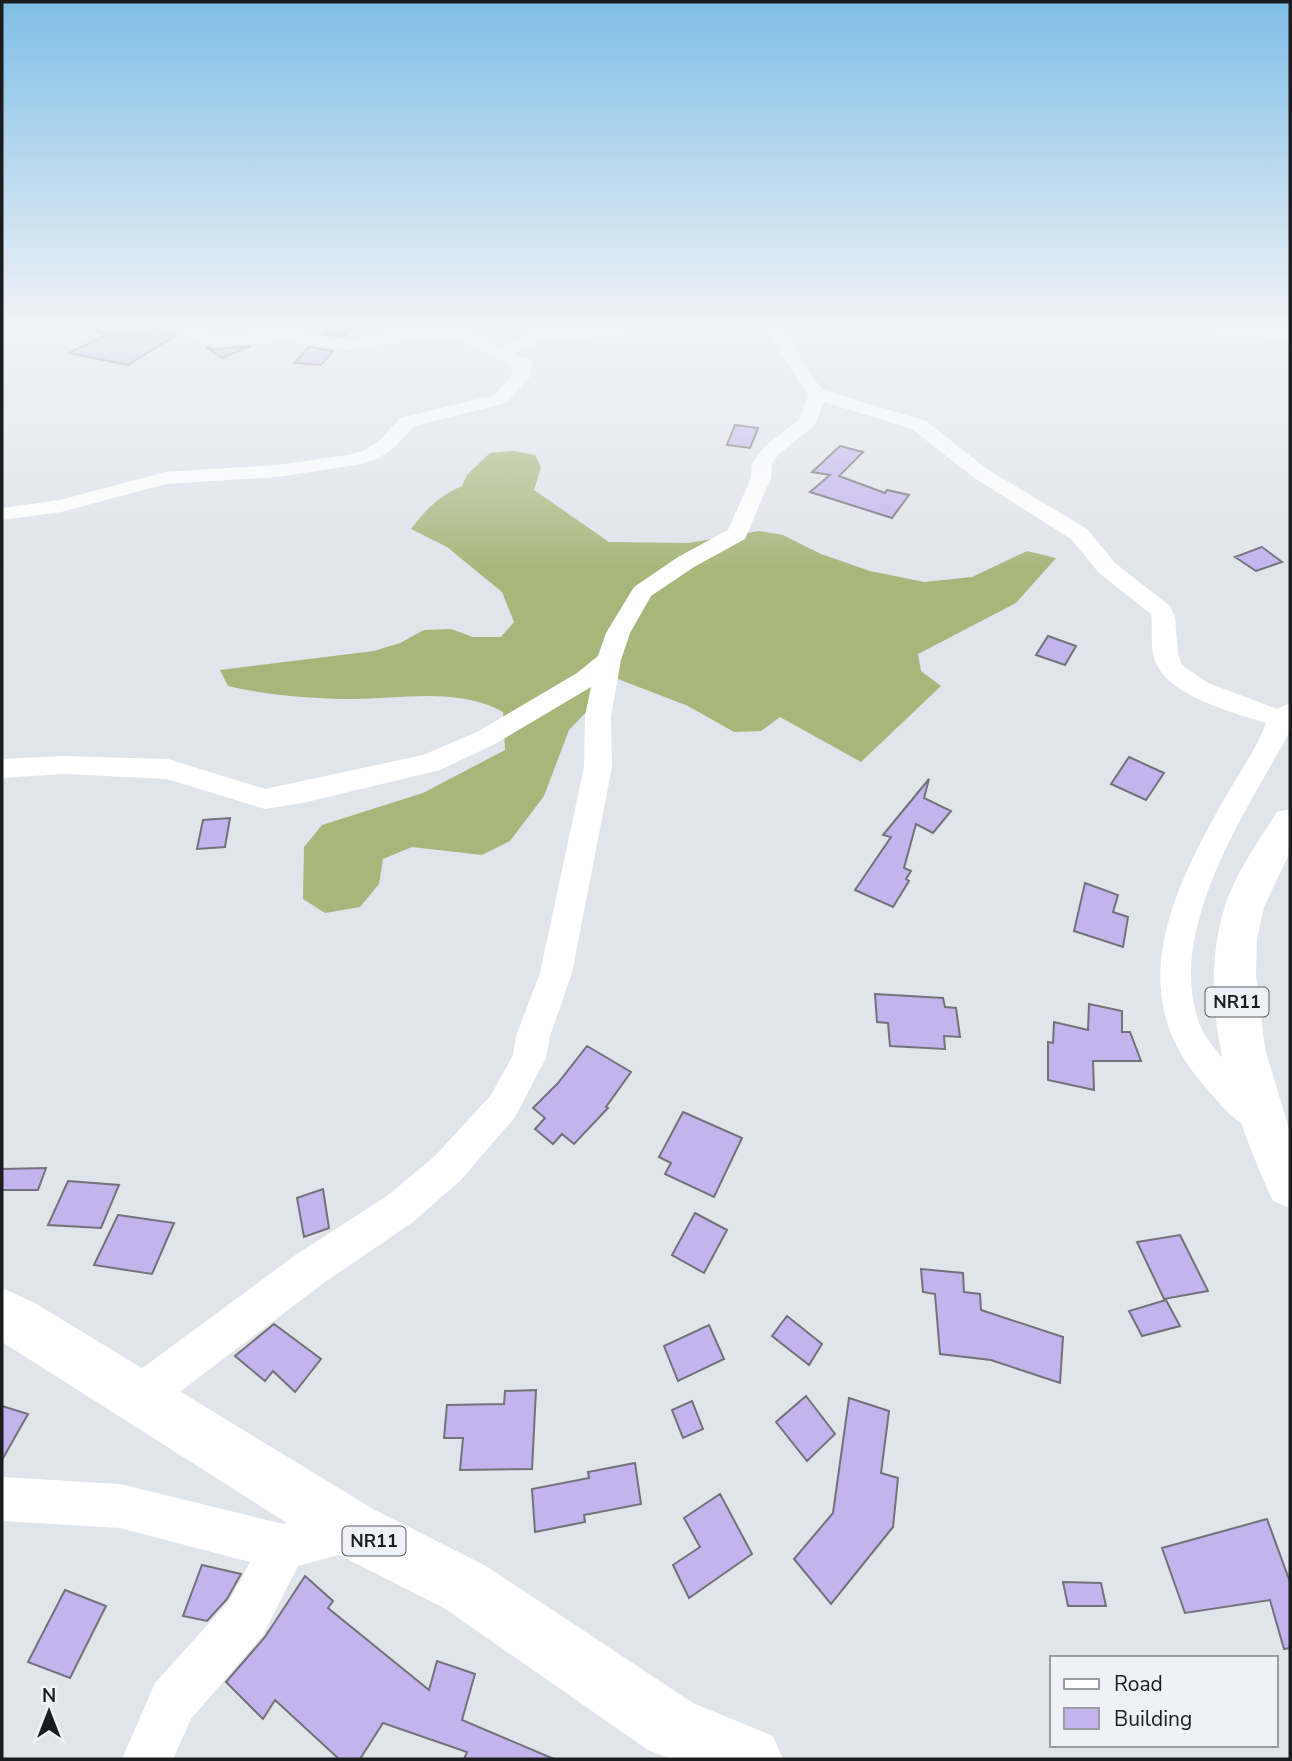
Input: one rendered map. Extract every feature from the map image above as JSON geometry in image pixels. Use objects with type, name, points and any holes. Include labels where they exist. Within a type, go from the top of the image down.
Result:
[{"type":"highway","name":"NR11","points":[[1290,822],[1267,858],[1245,904],[1234,972],[1250,1080],[1261,1121],[1290,1185]]},
{"type":"highway","name":"NR11","points":[[2,1314],[352,1530],[465,1587],[671,1727],[750,1759]]},
{"type":"street","points":[[2,514],[61,506],[165,478],[301,468],[350,461],[370,455],[388,443],[407,422],[479,404]]},
{"type":"street","points":[[137,1398],[311,1268],[400,1209],[448,1168],[503,1105],[529,1058],[533,1035],[556,974],[598,767],[598,716],[609,660],[618,633],[642,592],[686,562],[737,534],[761,478],[762,463],[772,450],[808,421],[814,404]]},
{"type":"street","points":[[854,404],[919,425],[979,473],[1079,534],[1107,568],[1162,611],[1167,661],[1174,672],[1210,692],[1285,715],[1210,848],[1180,933],[1175,987],[1183,1025],[1204,1058],[1261,1121]]},
{"type":"street","points":[[2,768],[63,765],[168,769],[265,799],[307,792],[430,763],[486,738],[586,679],[609,660]]},
{"type":"street","points":[[2,1499],[120,1506],[283,1547],[352,1530]]},
{"type":"street","points":[[148,1759],[173,1701],[246,1618],[283,1547]]},
{"type":"green space","points":[[513,451],[535,455],[541,467],[534,490],[609,542],[688,543],[759,531],[783,535],[821,554],[870,571],[924,582],[972,577],[1027,551],[1056,558],[1016,603],[918,654],[921,671],[941,686],[861,762],[780,717],[761,731],[734,732],[688,706],[618,679],[569,730],[544,796],[510,841],[482,855],[412,847],[383,859],[379,884],[360,907],[325,913],[303,899],[304,847],[322,825],[423,793],[505,750],[503,712],[466,699],[446,697],[345,699],[257,692],[228,686],[220,670],[374,651],[400,643],[424,630],[451,629],[473,637],[501,637],[514,622],[502,592],[447,547],[411,529],[434,504],[462,486],[467,475],[490,453]]},
{"type":"building","points":[[735,425],[758,428],[750,448],[727,445]]},
{"type":"building","points":[[840,446],[863,452],[839,476],[885,493],[887,490],[909,495],[892,518],[810,492],[830,475],[812,472]]},
{"type":"building","points":[[1262,547],[1282,562],[1256,571],[1235,557]]},
{"type":"building","points":[[1048,636],[1076,646],[1065,665],[1036,655]]},
{"type":"building","points":[[1129,757],[1164,773],[1146,800],[1111,784]]},
{"type":"building","points":[[929,779],[924,798],[951,811],[933,833],[916,824],[904,868],[911,871],[906,879],[909,881],[893,907],[855,890],[891,837],[883,835]]},
{"type":"building","points":[[230,818],[225,847],[197,849],[203,820]]},
{"type":"building","points":[[1085,883],[1118,895],[1113,912],[1128,917],[1123,947],[1074,931]]},
{"type":"building","points":[[875,994],[943,998],[945,1007],[956,1008],[960,1037],[944,1036],[945,1049],[890,1046],[888,1023],[877,1022]]},
{"type":"building","points":[[1089,1004],[1122,1011],[1122,1032],[1130,1032],[1141,1061],[1093,1061],[1094,1090],[1048,1080],[1048,1042],[1053,1043],[1054,1022],[1088,1030]]},
{"type":"building","points":[[587,1046],[631,1072],[606,1107],[608,1108],[574,1144],[562,1134],[553,1144],[535,1129],[545,1118],[533,1108],[558,1083]]},
{"type":"building","points":[[683,1112],[742,1138],[714,1197],[665,1174],[671,1163],[659,1157]]},
{"type":"building","points":[[46,1168],[38,1190],[2,1190],[2,1169]]},
{"type":"building","points":[[68,1181],[119,1185],[101,1228],[48,1225]]},
{"type":"building","points":[[323,1189],[329,1228],[304,1237],[297,1198]]},
{"type":"building","points":[[695,1213],[727,1230],[704,1273],[672,1255]]},
{"type":"building","points":[[118,1215],[174,1223],[152,1274],[94,1265]]},
{"type":"building","points":[[1180,1235],[1208,1291],[1164,1299],[1137,1242]]},
{"type":"building","points":[[921,1269],[963,1273],[964,1292],[980,1294],[981,1310],[1063,1337],[1060,1383],[991,1360],[940,1354],[935,1294],[923,1292]]},
{"type":"building","points":[[1166,1300],[1180,1326],[1142,1336],[1129,1311]]},
{"type":"building","points":[[787,1316],[822,1344],[809,1365],[772,1336]]},
{"type":"building","points":[[274,1324],[321,1359],[295,1392],[273,1371],[265,1381],[235,1356]]},
{"type":"building","points":[[709,1325],[724,1359],[678,1381],[664,1346]]},
{"type":"building","points":[[536,1390],[532,1469],[460,1470],[463,1438],[444,1438],[447,1405],[504,1404],[505,1391]]},
{"type":"building","points":[[806,1396],[835,1434],[807,1461],[776,1422]]},
{"type":"building","points":[[849,1398],[889,1411],[881,1473],[898,1478],[893,1527],[831,1604],[794,1559],[833,1513]]},
{"type":"building","points":[[692,1401],[703,1429],[683,1438],[672,1410]]},
{"type":"building","points":[[2,1406],[28,1414],[2,1460]]},
{"type":"building","points":[[635,1463],[641,1504],[584,1515],[585,1522],[535,1532],[532,1489],[589,1478],[588,1472]]},
{"type":"building","points":[[720,1494],[752,1554],[689,1598],[673,1565],[700,1547],[684,1518]]},
{"type":"building","points":[[1267,1519],[1290,1582],[1290,1648],[1284,1649],[1270,1600],[1185,1613],[1162,1548]]},
{"type":"building","points":[[202,1565],[241,1574],[227,1599],[207,1621],[183,1616]]},
{"type":"building","points":[[305,1576],[333,1601],[328,1608],[429,1690],[437,1661],[475,1674],[462,1720],[554,1759],[464,1759],[467,1752],[383,1723],[360,1759],[339,1759],[275,1700],[263,1719],[226,1682],[265,1637]]},
{"type":"building","points":[[1063,1582],[1101,1583],[1106,1606],[1068,1606]]},
{"type":"building","points":[[65,1590],[106,1606],[70,1678],[28,1662]]}]
